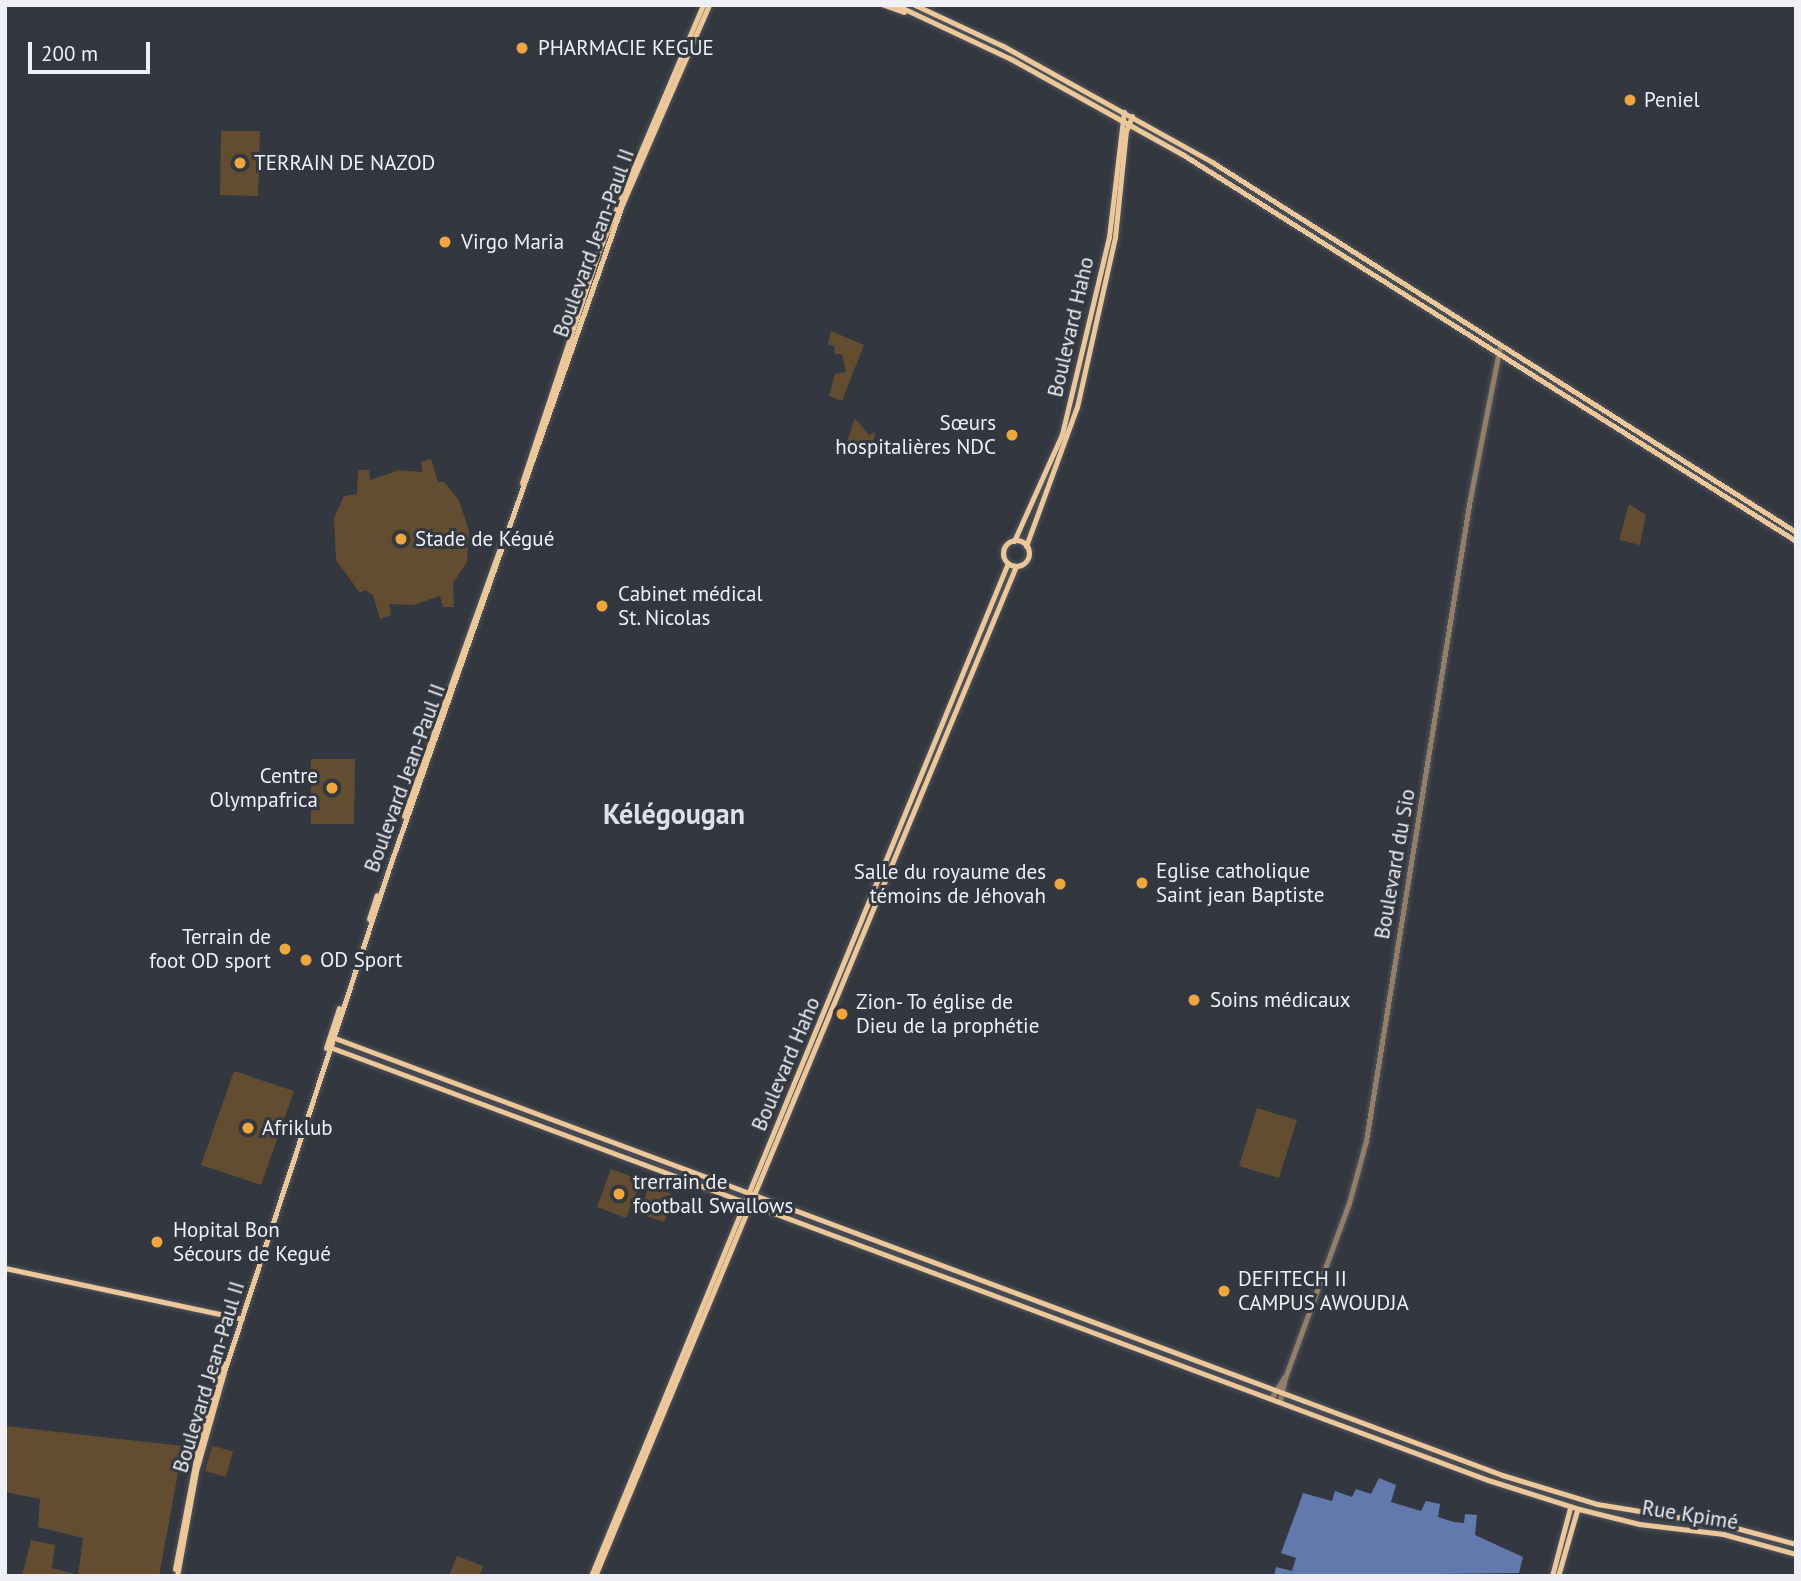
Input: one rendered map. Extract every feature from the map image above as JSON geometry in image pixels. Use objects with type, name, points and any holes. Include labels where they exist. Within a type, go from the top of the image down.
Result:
[{"type":"main road","name":"Boulevard Jean-Paul II","points":[[175,1576],[196,1471],[240,1319],[331,1037],[599,250],[703,5]]},
{"type":"main road","name":"Boulevard Jean-Paul II","points":[[331,1037],[603,257],[709,5]]},
{"type":"main road","points":[[884,5],[923,19]]},
{"type":"main road","points":[[896,5],[1012,59],[1139,130],[1796,532]]},
{"type":"main road","points":[[915,5],[936,14]]},
{"type":"main road","points":[[921,5],[1132,116],[1212,162],[1796,541]]},
{"type":"main road","name":"Boulevard Haho","points":[[1014,541],[1062,434],[1116,214],[1121,121],[1124,112]]},
{"type":"main road","points":[[1112,116],[1121,129]]},
{"type":"main road","name":"Boulevard Haho","points":[[1026,546],[1077,407],[1116,214],[1126,135],[1132,116]]},
{"type":"main road","points":[[1126,135],[1139,130]]},
{"type":"main road","points":[[1014,541],[1026,546],[1028,559],[1016,566],[1008,563],[1004,551],[1014,541]]},
{"type":"main road","name":"Boulevard Haho","points":[[593,1576],[1008,563]]},
{"type":"main road","name":"Boulevard Haho","points":[[752,1193],[1016,566]]},
{"type":"main road","points":[[331,1037],[1572,1498],[1725,1525],[1796,1544]]},
{"type":"main road","name":"Rue Kpimé","points":[[329,1046],[1499,1484],[1574,1508],[1639,1524],[1723,1534],[1796,1554]]},
{"type":"main road","points":[[5,1268],[240,1319]]},
{"type":"main road","points":[[1558,1576],[1574,1508],[1572,1498]]},
{"type":"main road","points":[[1552,1576],[1574,1508],[1580,1500]]},
{"type":"street","name":"Boulevard du Sio","points":[[1280,1401],[1284,1378],[1346,1212],[1366,1142],[1499,349]]},
{"type":"street","name":"Boulevard du Sio","points":[[1272,1397],[1284,1378]]},
{"type":"shaded area","name":"TERRAIN DE NAZOD","points":[[221,131],[260,131],[258,196],[220,195]]},
{"type":"shaded area","points":[[831,331],[864,345],[842,401],[829,396],[835,374],[846,372],[842,354],[835,354],[834,346],[828,344]]},
{"type":"shaded area","points":[[855,418],[869,435],[875,432],[873,445],[847,441]]},
{"type":"shaded area","name":"Stade de Kégué","points":[[431,459],[438,482],[444,482],[459,500],[469,531],[467,562],[453,583],[454,607],[443,607],[440,596],[414,605],[389,604],[391,615],[380,619],[373,595],[365,590],[360,593],[336,560],[334,518],[344,496],[357,494],[358,470],[369,470],[370,480],[399,470],[422,472],[421,462]]},
{"type":"shaded area","points":[[1629,504],[1646,515],[1640,545],[1619,540]]},
{"type":"shaded area","points":[[311,759],[355,759],[354,824],[311,824]]},
{"type":"shaded area","name":"Afriklub","points":[[234,1071],[294,1091],[261,1185],[201,1165]]},
{"type":"shaded area","points":[[1257,1108],[1297,1120],[1279,1178],[1239,1166]]},
{"type":"shaded area","name":"trerrain de football Swallows","points":[[611,1169],[641,1180],[626,1218],[597,1207]]},
{"type":"shaded area","points":[[650,1182],[674,1196],[664,1222],[640,1214]]},
{"type":"shaded area","points":[[5,1426],[183,1446],[159,1576],[22,1576],[31,1540],[55,1545],[52,1568],[78,1575],[83,1538],[38,1527],[40,1499],[5,1492]]},
{"type":"shaded area","points":[[212,1446],[233,1451],[226,1477],[205,1471]]},
{"type":"shaded area","points":[[457,1556],[483,1566],[479,1576],[449,1576]]},
{"type":"water","points":[[1379,1478],[1396,1485],[1391,1502],[1421,1511],[1426,1501],[1440,1504],[1438,1517],[1454,1522],[1464,1523],[1465,1514],[1477,1515],[1475,1535],[1523,1557],[1519,1573],[1274,1576],[1276,1567],[1292,1571],[1296,1558],[1281,1553],[1303,1493],[1332,1501],[1335,1491],[1352,1497],[1356,1489],[1371,1494]]},
{"type":"place","name":"PHARMACIE KEGUE","points":[[522,48]]},
{"type":"place","name":"Peniel","points":[[1630,100]]},
{"type":"place","name":"TERRAIN DE NAZOD","points":[[240,163]]},
{"type":"place","name":"Virgo Maria","points":[[445,242]]},
{"type":"place","name":"Sœurs hospitalières NDC","points":[[1012,435]]},
{"type":"place","name":"Stade de Kégué","points":[[401,539]]},
{"type":"place","name":"Cabinet médical St. Nicolas","points":[[602,606]]},
{"type":"place","name":"Centre Olympafrica","points":[[332,788]]},
{"type":"place","name":"Eglise catholique Saint jean Baptiste","points":[[1142,883]]},
{"type":"place","name":"Salle du royaume des témoins de Jéhovah","points":[[1060,884]]},
{"type":"place","name":"Terrain de foot OD sport","points":[[285,949]]},
{"type":"place","name":"OD Sport","points":[[306,960]]},
{"type":"place","name":"Soins médicaux","points":[[1194,1000]]},
{"type":"place","name":"Zion- To église de Dieu de la prophétie","points":[[842,1014]]},
{"type":"place","name":"Afriklub","points":[[248,1128]]},
{"type":"place","name":"trerrain de football Swallows","points":[[619,1194]]},
{"type":"place","name":"Hopital Bon Sécours de Kegué","points":[[157,1242]]},
{"type":"place","name":"DEFITECH II CAMPUS AWOUDJA","points":[[1224,1291]]},
{"type":"district","name":"Kélégougan","points":[[674,814]]}]
